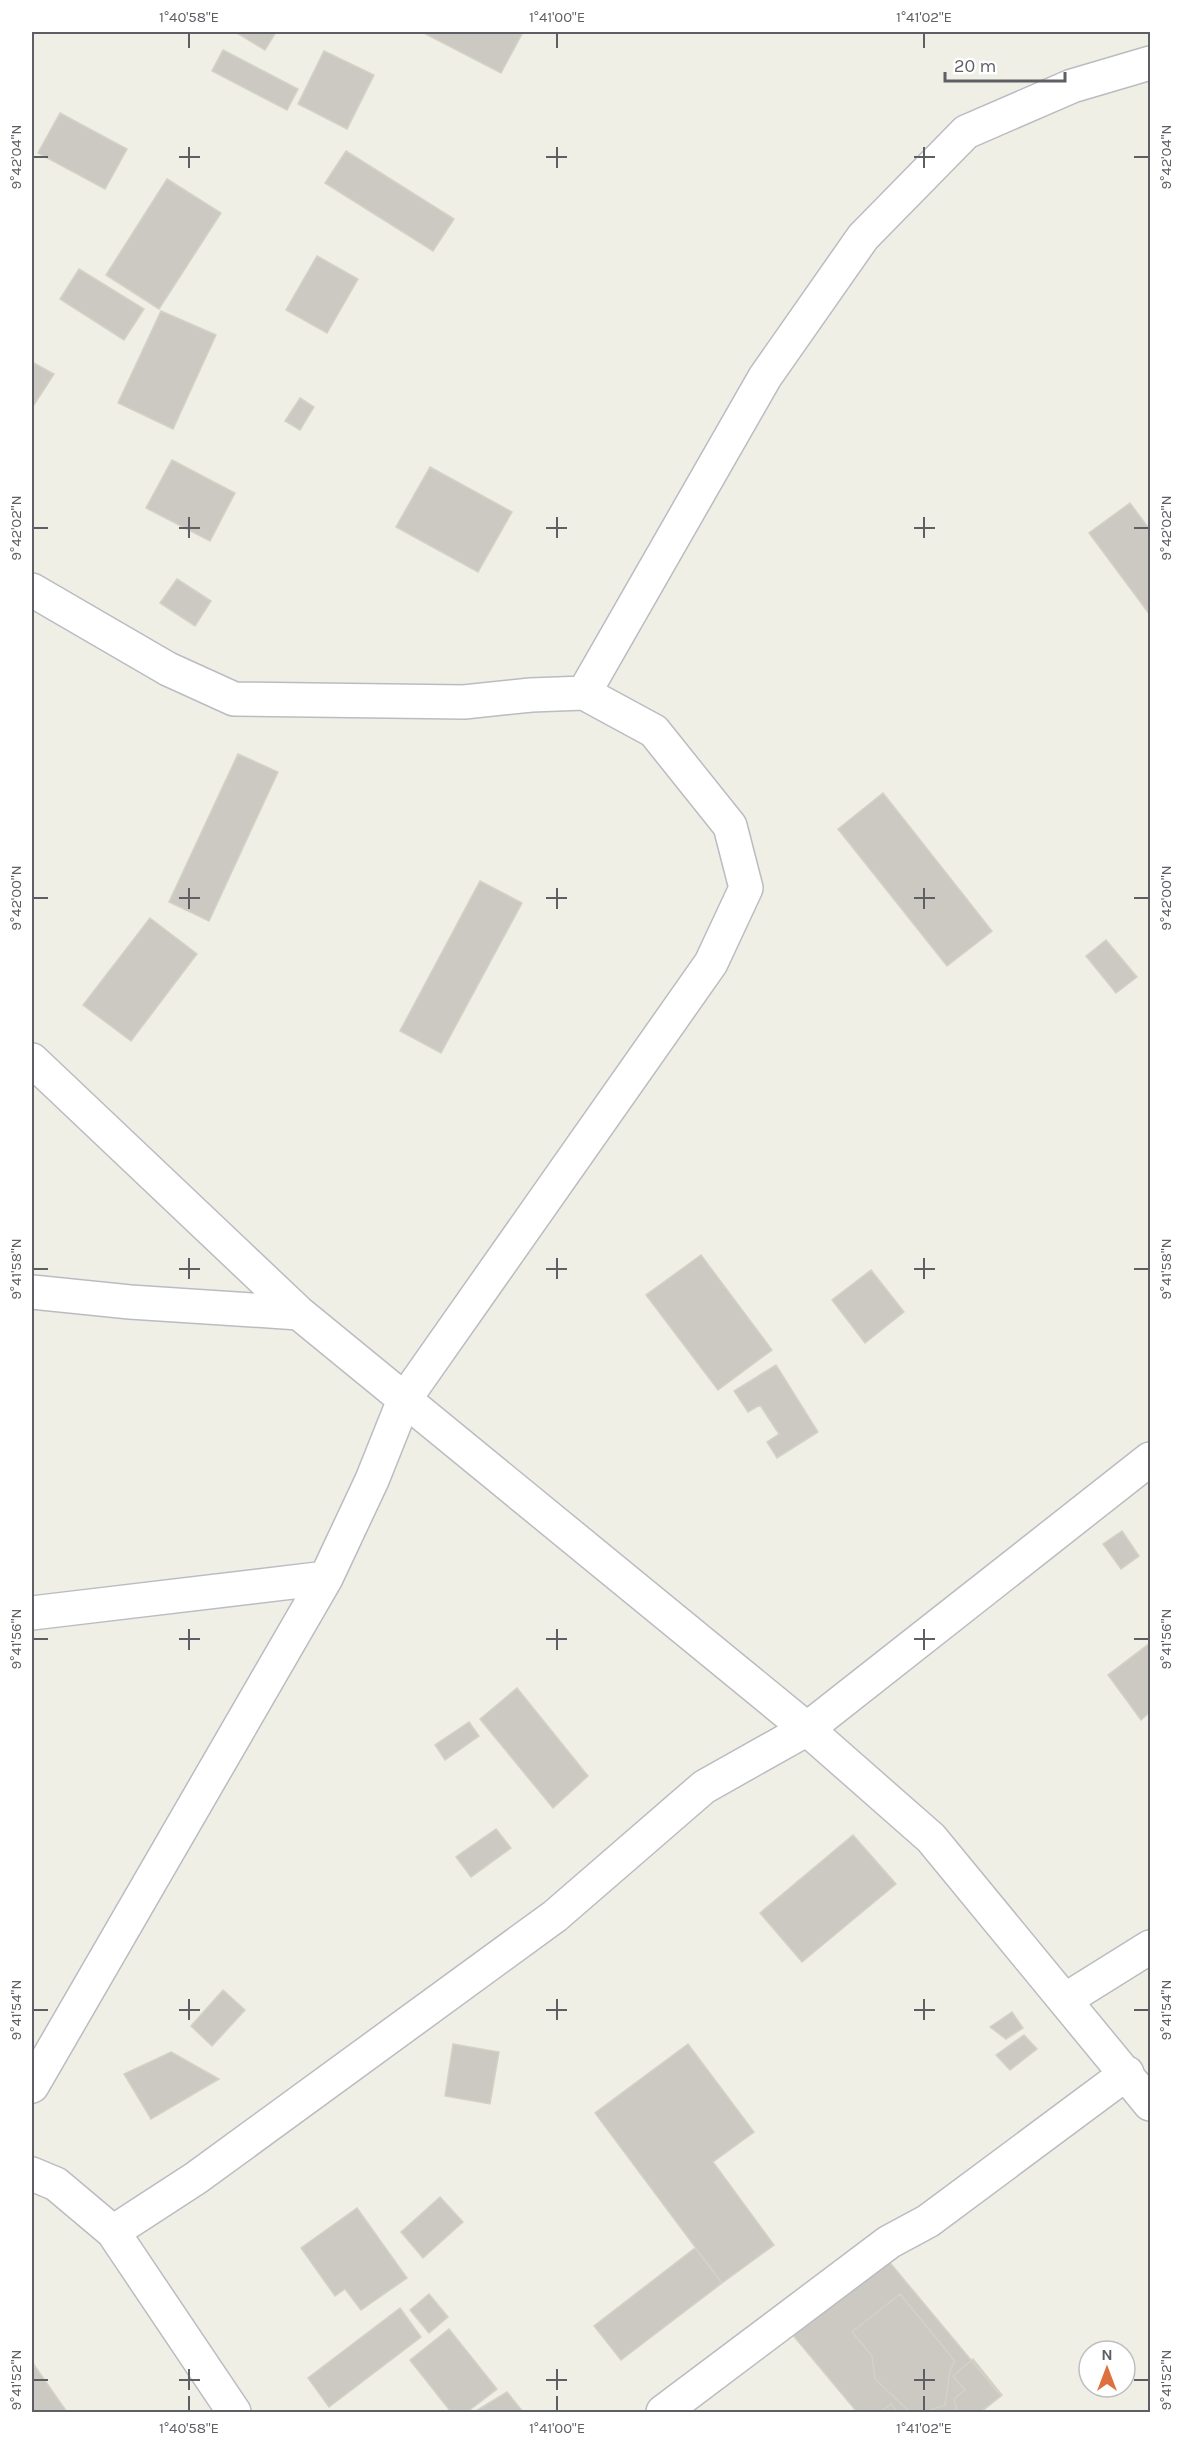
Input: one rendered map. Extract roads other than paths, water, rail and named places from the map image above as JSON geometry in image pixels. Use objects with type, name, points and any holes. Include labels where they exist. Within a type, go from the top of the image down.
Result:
[{"type":"street","points":[[584,693],[765,377],[863,237],[966,132],[1072,86],[1150,63]]},
{"type":"street","points":[[32,590],[168,669],[234,699],[464,702],[531,695],[584,693],[654,731],[730,826],[746,888],[711,963],[404,1400],[372,1480],[326,1578],[32,2086]]},
{"type":"street","points":[[32,1060],[299,1313],[807,1729],[931,1838],[1127,2073],[1150,2104]]},
{"type":"street","points":[[32,1292],[130,1302],[299,1313]]},
{"type":"street","points":[[113,2232],[205,2172],[555,1916],[704,1787],[807,1729],[1150,1460]]},
{"type":"street","points":[[32,1613],[326,1578]]},
{"type":"street","points":[[1065,2000],[1150,1947]]},
{"type":"street","points":[[663,2412],[889,2242],[928,2221],[1127,2073]]},
{"type":"street","points":[[32,2174],[56,2184],[113,2232],[234,2412]]}]
